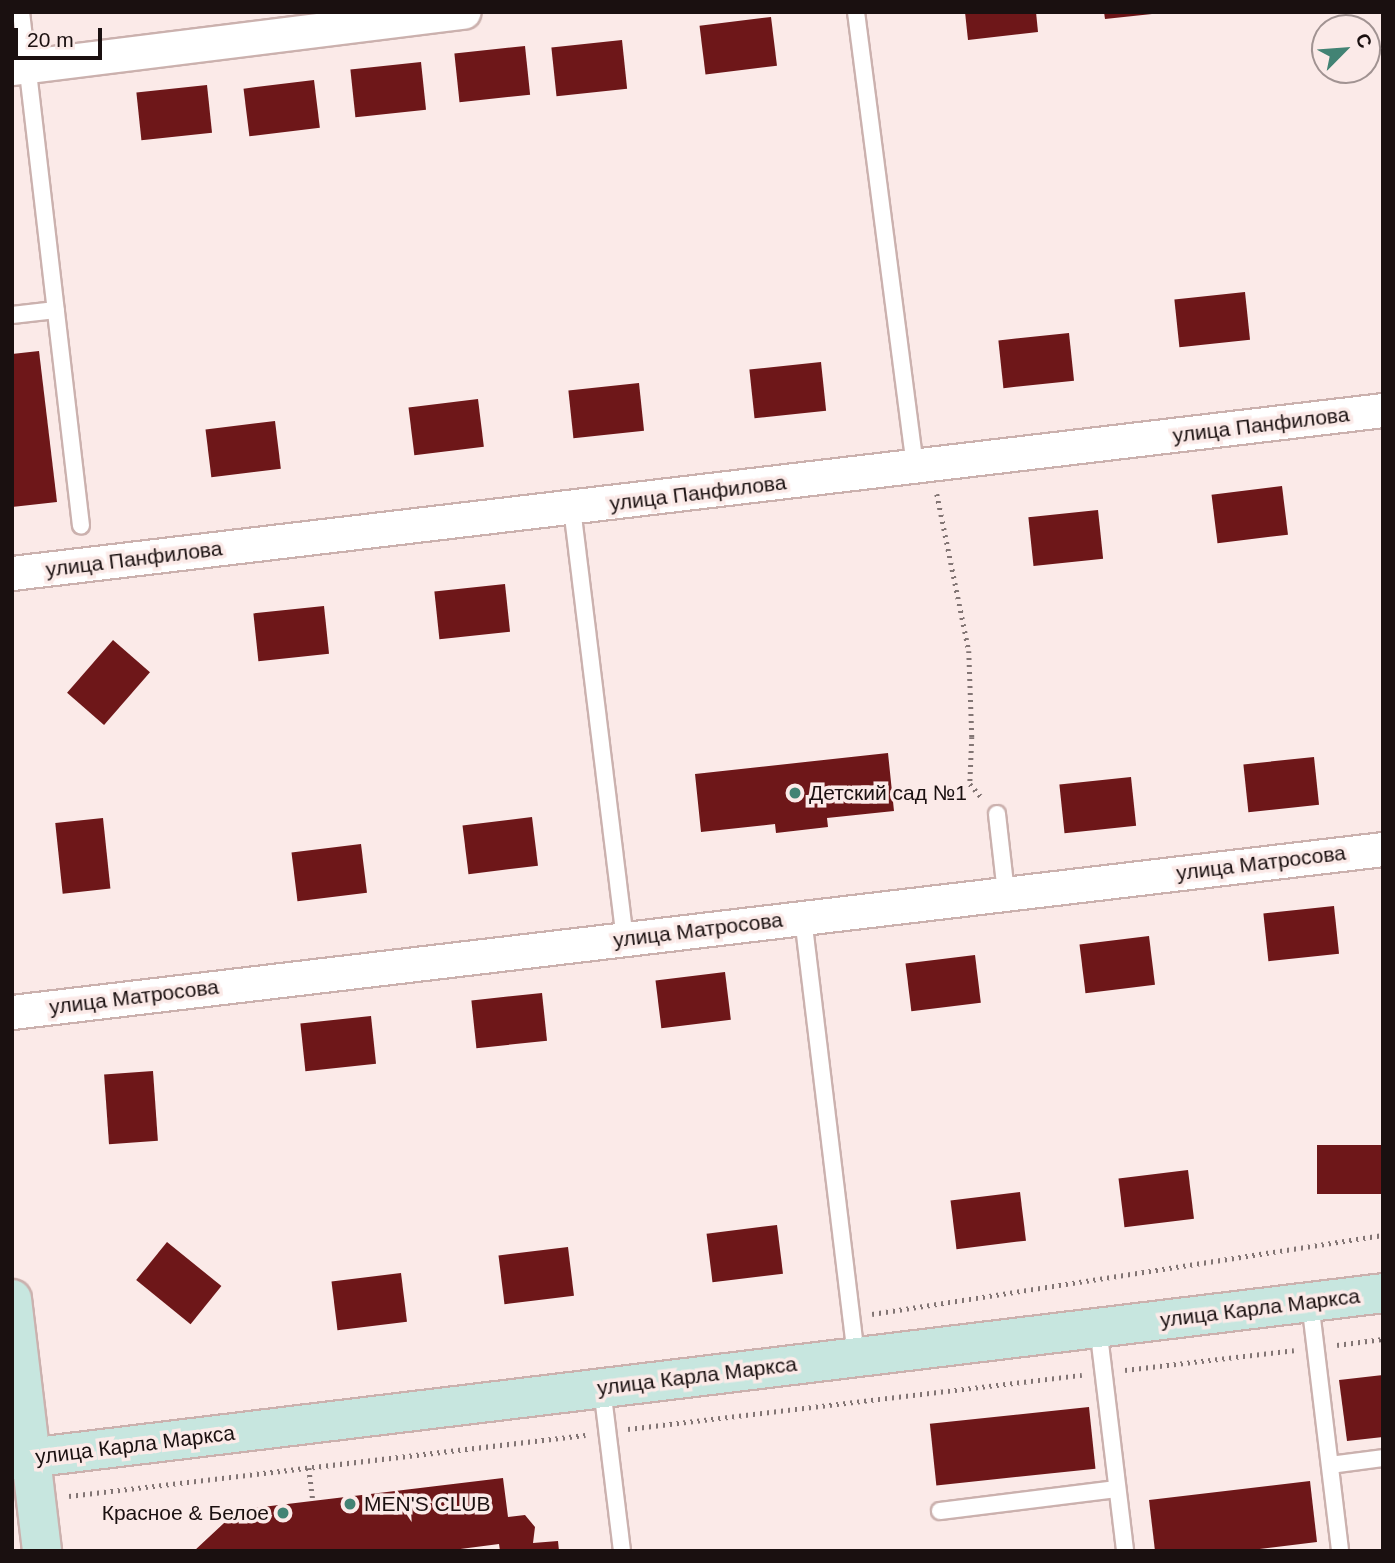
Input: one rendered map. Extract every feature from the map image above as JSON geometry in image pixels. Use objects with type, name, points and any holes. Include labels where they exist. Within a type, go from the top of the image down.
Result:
[{"type":"main road","name":"улица Карла Маркса","points":[[21,1458],[1383,1293]]},
{"type":"main road","points":[[12,1299],[21,1458],[36,1500],[42,1551]]},
{"type":"street","points":[[20,67],[464,12]]},
{"type":"street","name":"улица Панфилова","points":[[12,573],[1383,410]]},
{"type":"street","name":"улица Матросова","points":[[12,1012],[1383,849]]},
{"type":"lane","points":[[21,12],[20,67],[56,310],[81,526]]},
{"type":"lane","points":[[856,12],[923,466]]},
{"type":"lane","points":[[12,315],[56,310]]},
{"type":"lane","points":[[572,508],[625,939]]},
{"type":"lane","points":[[997,814],[1006,893]]},
{"type":"lane","points":[[803,918],[856,1357]]},
{"type":"lane","points":[[1310,1302],[1340,1551]]},
{"type":"lane","points":[[1098,1328],[1125,1551]]},
{"type":"lane","points":[[602,1388],[622,1551]]},
{"type":"lane","points":[[1330,1465],[1383,1458]]},
{"type":"lane","points":[[940,1511],[1117,1489]]},
{"type":"path","points":[[923,466],[969,651],[972,737],[970,784],[997,814]]},
{"type":"path","points":[[852,1317],[1383,1236]]},
{"type":"path","points":[[36,1500],[1383,1339]]},
{"type":"path","points":[[309,1468],[313,1501]]},
{"type":"building","points":[[965,12],[1036,12],[1038,32],[968,40]]},
{"type":"building","points":[[1104,12],[1152,12],[1152,14],[1105,19]]},
{"type":"building","points":[[771,17],[777,66],[706,74],[700,26]]},
{"type":"building","points":[[622,40],[627,89],[557,96],[551,47]]},
{"type":"building","points":[[525,46],[530,95],[460,102],[454,53]]},
{"type":"building","points":[[421,62],[426,110],[355,117],[350,69]]},
{"type":"building","points":[[314,80],[320,128],[249,136],[244,89]]},
{"type":"building","points":[[207,85],[212,133],[141,140],[136,92]]},
{"type":"building","points":[[1245,292],[1250,340],[1179,347],[1174,299]]},
{"type":"building","points":[[1069,333],[1074,381],[1003,388],[998,340]]},
{"type":"building","points":[[39,351],[57,502],[12,507],[12,354]]},
{"type":"building","points":[[821,362],[826,411],[755,418],[749,370]]},
{"type":"building","points":[[639,383],[644,431],[573,438],[568,390]]},
{"type":"building","points":[[478,399],[484,447],[414,455],[409,408]]},
{"type":"building","points":[[275,421],[281,469],[211,477],[206,430]]},
{"type":"building","points":[[1282,486],[1288,535],[1218,543],[1212,495]]},
{"type":"building","points":[[1098,510],[1103,559],[1034,566],[1028,517]]},
{"type":"building","points":[[505,584],[510,632],[439,639],[434,591]]},
{"type":"building","points":[[324,606],[329,654],[258,661],[253,613]]},
{"type":"building","points":[[113,640],[150,672],[104,725],[67,693]]},
{"type":"building","name":"Детский сад №1","points":[[888,753],[894,811],[827,818],[828,827],[776,833],[775,824],[701,832],[695,774]]},
{"type":"building","points":[[1314,757],[1319,805],[1248,812],[1243,764]]},
{"type":"building","points":[[1131,777],[1136,826],[1065,833],[1059,785]]},
{"type":"building","points":[[532,817],[538,866],[468,874],[463,826]]},
{"type":"building","points":[[103,818],[110,889],[63,894],[55,823]]},
{"type":"building","points":[[361,844],[367,893],[297,901],[292,853]]},
{"type":"building","points":[[1334,906],[1339,954],[1268,961],[1263,913]]},
{"type":"building","points":[[1149,936],[1155,985],[1085,993],[1080,945]]},
{"type":"building","points":[[975,955],[981,1003],[911,1011],[906,964]]},
{"type":"building","points":[[725,972],[731,1020],[661,1028],[656,981]]},
{"type":"building","points":[[542,993],[547,1041],[476,1048],[471,1000]]},
{"type":"building","points":[[371,1016],[376,1064],[305,1071],[300,1023]]},
{"type":"building","points":[[153,1071],[158,1141],[109,1144],[104,1074]]},
{"type":"building","points":[[1317,1145],[1383,1145],[1383,1194],[1317,1194]]},
{"type":"building","points":[[1188,1170],[1194,1219],[1124,1227],[1119,1179]]},
{"type":"building","points":[[1020,1192],[1026,1241],[956,1249],[951,1201]]},
{"type":"building","points":[[777,1225],[783,1274],[713,1282],[707,1234]]},
{"type":"building","points":[[167,1242],[221,1286],[191,1324],[136,1280]]},
{"type":"building","points":[[568,1247],[574,1296],[504,1304],[499,1256]]},
{"type":"building","points":[[401,1273],[407,1322],[337,1330],[332,1282]]},
{"type":"building","points":[[1383,1375],[1383,1437],[1347,1441],[1339,1380]]},
{"type":"building","points":[[1089,1407],[1095,1469],[936,1485],[930,1424]]},
{"type":"building","points":[[503,1478],[508,1517],[525,1515],[535,1527],[533,1543],[558,1541],[559,1551],[500,1551],[499,1544],[445,1551],[194,1551],[238,1510]]},
{"type":"building","points":[[1310,1481],[1317,1542],[1243,1551],[1155,1551],[1149,1500]]},
{"type":"place","name":"Детский сад №1","points":[[795,793]]},
{"type":"place","name":"MEN'S CLUB","points":[[350,1504]]},
{"type":"place","name":"Красное & Белое","points":[[283,1513]]}]
